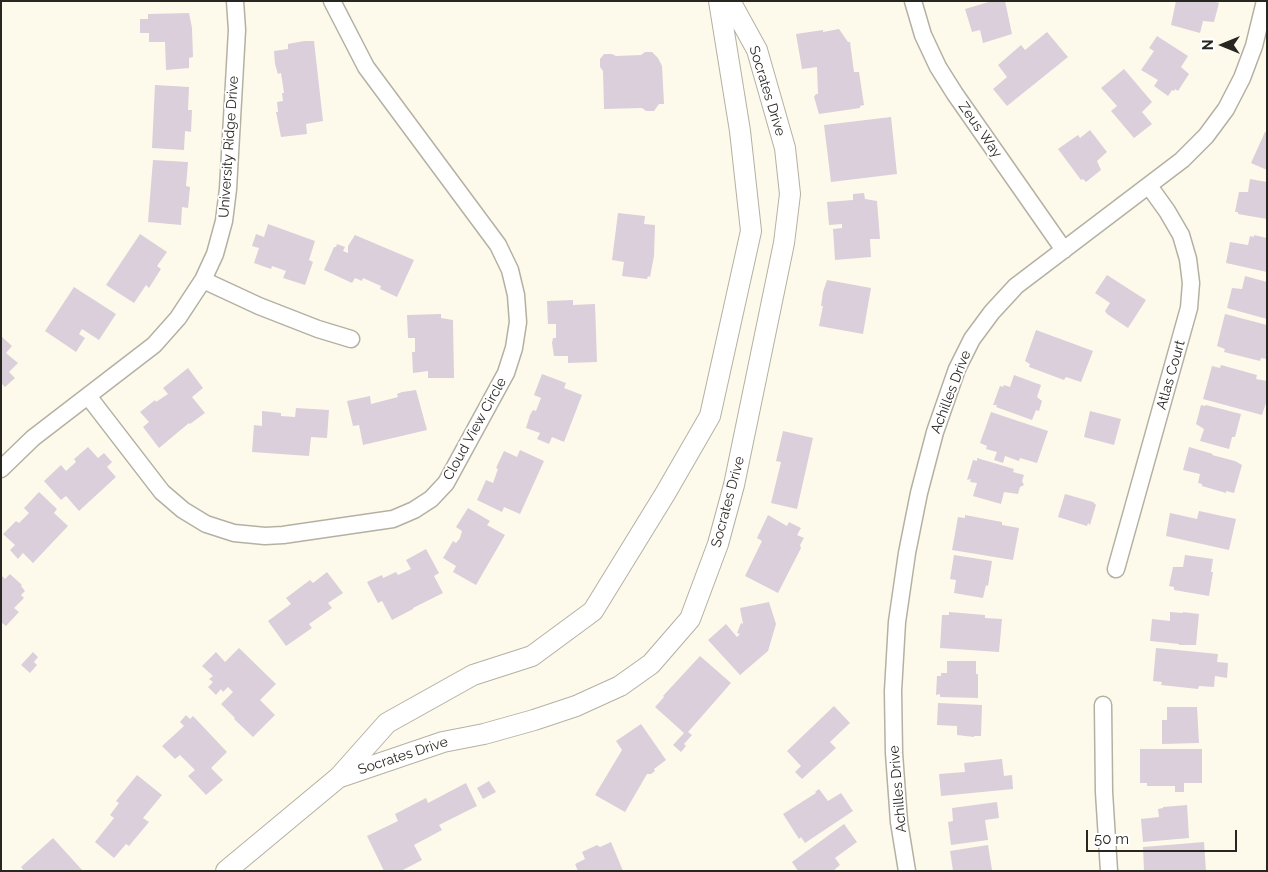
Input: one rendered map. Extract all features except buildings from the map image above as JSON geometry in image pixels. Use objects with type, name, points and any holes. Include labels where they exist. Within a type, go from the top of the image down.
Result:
[{"type":"street","name":"University Ridge Drive","points":[[3,465],[33,438],[154,344],[178,318],[203,280],[222,229],[228,189],[237,30],[236,1]]},
{"type":"street","name":"Cloud View Circle","points":[[88,396],[162,492],[183,510],[206,524],[234,533],[265,536],[283,535],[393,518],[414,510],[431,499],[446,483],[506,373],[514,348],[518,322],[516,294],[510,270],[498,245],[366,68],[332,1]]},
{"type":"street","name":"Socrates Drive","points":[[226,871],[338,777],[387,722],[473,675],[532,656],[593,611],[665,494],[710,416],[751,231],[740,131],[719,1]]},
{"type":"street","name":"Socrates Drive","points":[[338,777],[443,742],[484,734],[576,706],[620,686],[651,664],[690,619],[718,544],[734,485],[784,243],[790,194],[784,148],[757,50],[730,1]]},
{"type":"street","name":"Zeus Way","points":[[913,1],[923,35],[938,67],[954,94],[1064,250]]},
{"type":"street","name":"Achilles Drive","points":[[907,871],[900,822],[894,754],[893,690],[897,622],[906,553],[919,492],[935,432],[957,370],[972,339],[992,312],[1016,286],[1182,160],[1206,136],[1226,108],[1242,78],[1254,46],[1266,1]]},
{"type":"street","name":"Atlas Court","points":[[1116,569],[1190,308],[1191,283],[1188,260],[1181,235],[1167,210],[1149,186]]},
{"type":"street","points":[[203,280],[258,306],[318,329],[351,339]]},
{"type":"street","points":[[1103,705],[1104,792],[1109,871]]}]
